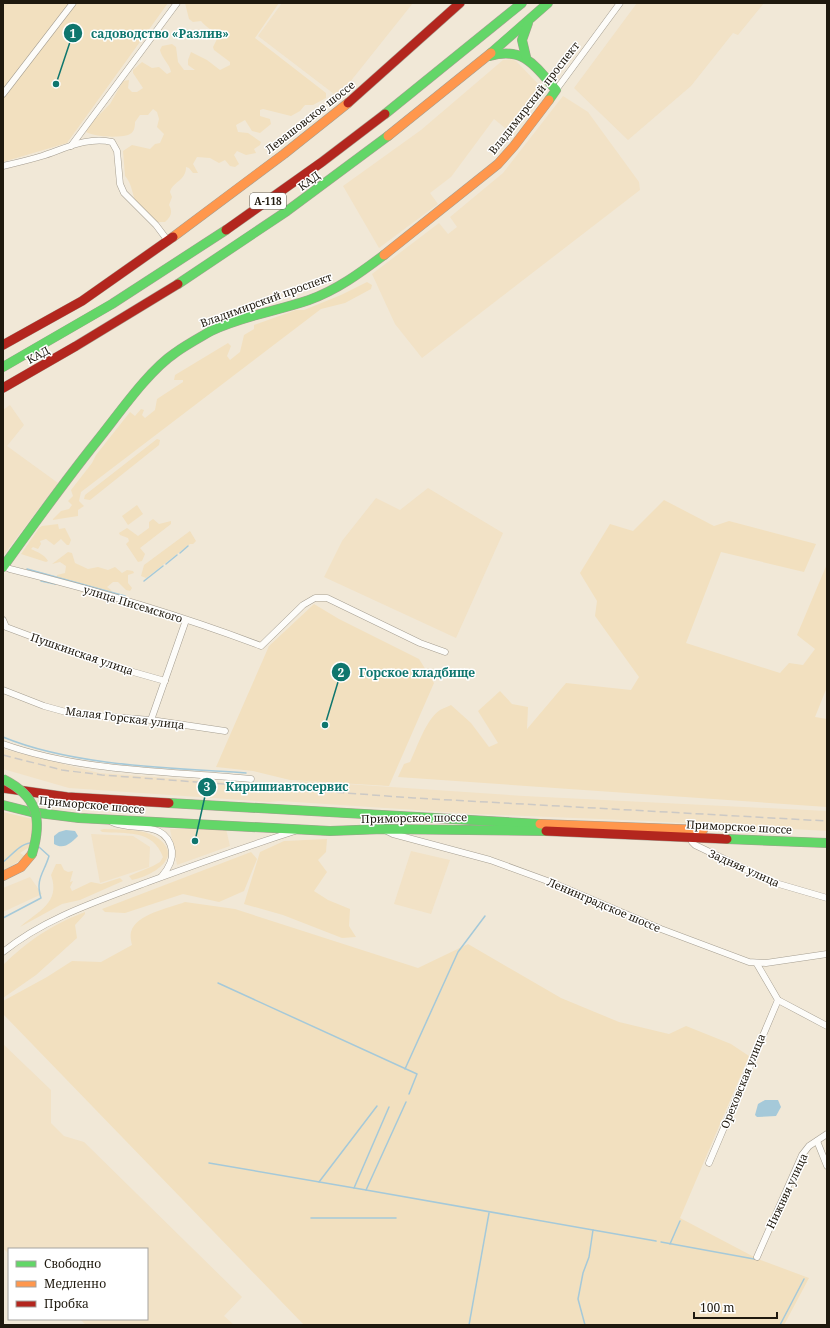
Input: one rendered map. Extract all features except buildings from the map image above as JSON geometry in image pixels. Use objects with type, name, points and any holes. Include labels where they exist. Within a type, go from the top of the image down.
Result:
[{"type":"main road","name":"Левашовское шоссе","points":[[3,345],[82,301],[168,241],[284,154],[367,88],[460,3]]},
{"type":"main road","name":"КАД","points":[[3,388],[123,319],[285,214],[346,170],[485,58],[548,3]]},
{"type":"main road","name":"КАД","points":[[3,367],[55,339],[157,277],[273,197],[351,140],[519,5]]},
{"type":"main road","points":[[531,18],[522,35],[522,47],[526,57],[556,90]]},
{"type":"main road","points":[[485,58],[503,51],[509,51],[526,57]]},
{"type":"main road","name":"Владимирский проспект","points":[[3,566],[56,493],[127,403],[143,383],[167,359],[191,342],[212,331],[232,323],[310,300],[353,278],[428,221],[498,164],[514,146],[556,90]]},
{"type":"main road","points":[[3,779],[20,788],[34,807],[39,823],[39,832],[32,854],[21,868],[3,876]]},
{"type":"main road","name":"Приморское шоссе","points":[[3,788],[32,793],[67,796],[334,813],[827,837]]},
{"type":"main road","name":"Приморское шоссе","points":[[3,805],[32,812],[107,820],[300,830],[509,829],[827,843]]},
{"type":"main road","points":[[330,831],[336,829],[340,824],[338,816],[334,813]]},
{"type":"street","points":[[3,94],[73,3]]},
{"type":"street","points":[[71,146],[177,3]]},
{"type":"street","name":"Владимирский проспект","points":[[556,90],[620,3]]},
{"type":"street","points":[[3,166],[28,160],[88,141],[103,140],[112,142],[117,151],[120,184],[124,194],[156,225],[168,241]]},
{"type":"street","name":"улица Писемского","points":[[3,566],[67,583],[186,620],[261,646],[303,605],[315,598],[327,598],[420,643],[445,652]]},
{"type":"street","name":"Пушкинская улица","points":[[3,620],[6,627],[13,630],[105,664],[164,681]]},
{"type":"street","points":[[151,720],[186,620]]},
{"type":"street","name":"Малая Горская улица","points":[[3,690],[44,706],[73,714],[151,720],[226,731]]},
{"type":"street","points":[[3,744],[23,751],[94,766],[251,779]]},
{"type":"street","points":[[107,820],[120,826],[153,828],[167,838],[172,854],[169,866],[160,878]]},
{"type":"street","name":"Ленинградское шоссе","points":[[383,829],[393,834],[490,860],[540,878],[723,954],[757,964],[827,954]]},
{"type":"street","points":[[3,952],[14,943],[46,923],[160,878],[248,846],[300,830]]},
{"type":"street","name":"Задняя улица","points":[[691,836],[692,842],[695,845],[772,882],[827,898]]},
{"type":"street","points":[[757,964],[778,1000],[827,1026]]},
{"type":"street","name":"Ореховская улица","points":[[709,1163],[778,1000]]},
{"type":"street","name":"Нижняя улица","points":[[757,1257],[802,1155],[817,1140],[827,1134]]},
{"type":"street","points":[[817,1140],[827,1166]]},
{"type":"shaded area","points":[[3,3],[168,3],[67,143],[3,162]]},
{"type":"shaded area","points":[[185,3],[279,3],[255,38],[326,93],[326,98],[313,105],[305,105],[300,111],[291,116],[263,109],[260,110],[260,116],[270,119],[271,124],[260,133],[252,131],[245,120],[236,125],[238,132],[248,133],[261,142],[260,145],[254,149],[256,153],[246,155],[237,151],[234,155],[239,164],[235,167],[230,166],[225,160],[219,163],[210,158],[197,157],[193,164],[198,173],[193,173],[186,167],[184,175],[174,185],[170,192],[172,197],[169,205],[171,212],[169,218],[165,222],[155,222],[135,200],[130,184],[125,176],[123,151],[132,145],[150,149],[155,144],[160,143],[164,134],[157,127],[159,119],[157,112],[153,109],[148,115],[140,115],[135,122],[133,132],[128,135],[107,136],[95,135],[86,132],[91,123],[110,104],[123,81],[129,80],[128,88],[132,92],[137,92],[143,88],[133,73],[133,70],[142,62],[152,68],[159,67],[167,74],[171,72],[162,56],[160,50],[162,46],[172,44],[176,47],[178,62],[184,70],[195,70],[188,65],[191,52],[207,60],[220,70],[230,65],[230,62],[214,50],[213,47],[218,37],[201,21],[193,22],[189,19]]},
{"type":"shaded area","points":[[282,3],[413,3],[338,97],[258,36]]},
{"type":"shaded area","points":[[637,3],[764,3],[738,35],[733,33],[691,86],[628,140],[574,88]]},
{"type":"shaded area","points":[[511,59],[516,61],[542,88],[510,132],[494,119],[451,177],[430,193],[438,204],[379,248],[343,186],[421,130],[503,60]]},
{"type":"shaded area","points":[[563,96],[588,112],[639,182],[640,190],[422,358],[395,324],[372,274],[439,223],[448,234],[457,227],[450,217],[503,173]]},
{"type":"shaded area","points":[[367,282],[372,285],[371,289],[345,303],[321,309],[81,492],[79,501],[84,506],[78,510],[78,516],[52,520],[61,511],[69,509],[72,505],[68,501],[73,496],[71,490],[130,412],[135,416],[141,409],[144,410],[142,415],[145,418],[155,410],[157,399],[183,382],[183,380],[174,380],[175,375],[228,343],[231,346],[227,356],[230,360],[240,352],[244,335],[254,329],[254,325],[296,310],[304,310],[341,295]]},
{"type":"shaded area","points":[[10,405],[24,425],[7,446],[58,483],[3,556],[3,410]]},
{"type":"shaded area","points":[[157,439],[160,440],[159,445],[90,500],[84,499],[85,495]]},
{"type":"shaded area","points":[[428,488],[503,533],[456,638],[324,577],[342,541],[376,498],[400,510]]},
{"type":"shaded area","points":[[664,500],[714,526],[729,521],[816,544],[804,572],[721,552],[686,643],[780,673],[789,663],[803,665],[815,649],[797,635],[827,564],[827,687],[815,717],[827,719],[827,807],[398,777],[404,764],[410,762],[422,734],[430,720],[440,710],[451,705],[471,723],[489,747],[498,743],[478,711],[500,691],[512,704],[528,707],[527,729],[566,683],[631,690],[639,677],[595,616],[597,601],[580,573],[610,524],[633,531]]},
{"type":"shaded area","points":[[137,505],[143,514],[128,525],[122,516]]},
{"type":"shaded area","points":[[153,519],[159,524],[171,521],[171,524],[140,548],[145,554],[142,561],[138,562],[126,544],[129,541],[128,538],[120,535],[119,533],[127,528],[138,536],[149,528],[149,522]]},
{"type":"shaded area","points":[[58,524],[59,529],[65,528],[71,540],[69,545],[61,539],[54,545],[46,539],[40,541],[41,544],[38,549],[33,547],[31,549],[44,557],[48,561],[46,562],[21,554],[39,528],[42,526]]},
{"type":"shaded area","points":[[190,531],[196,541],[193,544],[190,544],[146,578],[141,576],[144,565]]},
{"type":"shaded area","points":[[68,552],[72,553],[75,563],[88,569],[98,567],[108,570],[115,567],[122,573],[127,570],[133,571],[134,573],[128,575],[128,583],[132,588],[130,591],[126,590],[118,582],[113,582],[107,587],[112,593],[108,594],[57,578],[57,575],[65,573],[66,566],[60,562],[52,564]]},
{"type":"shaded area","points":[[314,604],[339,619],[419,659],[434,683],[389,786],[290,780],[253,771],[216,767],[269,646]]},
{"type":"shaded area","points":[[3,749],[99,773],[266,785],[302,781],[524,796],[827,811],[827,831],[648,821],[476,814],[280,801],[269,802],[69,788],[3,769]]},
{"type":"shaded area","points":[[3,812],[33,819],[34,836],[29,847],[20,853],[26,857],[3,871]]},
{"type":"shaded area","points":[[170,829],[226,829],[230,846],[177,865]]},
{"type":"shaded area","points":[[100,830],[130,830],[150,834],[164,844],[168,851],[167,858],[157,870],[132,880],[129,876],[153,866],[160,862],[163,857],[153,842],[146,837],[129,833],[102,832]]},
{"type":"shaded area","points":[[91,834],[133,836],[150,847],[149,867],[100,883]]},
{"type":"shaded area","points":[[327,839],[326,852],[318,860],[327,872],[314,891],[328,900],[350,909],[349,926],[356,937],[342,938],[283,915],[244,904],[260,852],[284,841]]},
{"type":"shaded area","points":[[411,851],[450,860],[431,914],[394,904]]},
{"type":"shaded area","points":[[251,852],[257,859],[244,891],[219,902],[183,894],[125,913],[105,912],[102,909]]},
{"type":"shaded area","points":[[56,864],[61,864],[64,870],[68,872],[73,871],[70,882],[73,881],[70,887],[72,891],[91,882],[101,884],[120,878],[123,881],[80,900],[62,904],[20,927],[46,906],[50,900],[53,893],[51,875]]},
{"type":"shaded area","points":[[30,877],[42,894],[3,912],[3,888]]},
{"type":"shaded area","points":[[185,902],[235,909],[418,968],[468,944],[561,998],[619,1022],[669,1034],[686,1026],[731,1044],[749,1056],[680,1218],[758,1259],[809,1278],[784,1325],[304,1325],[3,1014],[3,1001],[47,977],[72,961],[101,962],[132,945],[131,932],[134,926],[146,916]]},
{"type":"shaded area","points":[[85,912],[85,914],[75,925],[77,938],[36,975],[3,998],[3,965],[41,934],[62,922]]},
{"type":"shaded area","points":[[3,1044],[51,1090],[51,1123],[64,1136],[84,1142],[242,1297],[224,1316],[234,1325],[86,1325],[81,1320],[148,1320],[148,1248],[8,1248],[8,1253],[3,1248]]},
{"type":"water","points":[[66,830],[75,831],[78,836],[64,846],[54,844],[54,836],[59,832]]},
{"type":"water","points":[[765,1100],[778,1100],[781,1107],[776,1116],[757,1117],[755,1115],[758,1104]]},
{"type":"waterway","points":[[180,553],[188,546]]},
{"type":"waterway","points":[[166,564],[177,555]]},
{"type":"waterway","points":[[144,581],[163,566]]},
{"type":"waterway","points":[[27,569],[125,596]]},
{"type":"waterway","points":[[41,581],[55,584]]},
{"type":"waterway","points":[[3,737],[30,747],[91,760],[155,767],[246,773]]},
{"type":"waterway","points":[[3,862],[19,848],[30,843]]},
{"type":"waterway","points":[[3,918],[41,898],[39,886],[41,876],[49,856],[39,847]]},
{"type":"waterway","points":[[405,1069],[458,952],[485,916]]},
{"type":"waterway","points":[[218,983],[417,1074],[409,1094]]},
{"type":"waterway","points":[[406,1102],[366,1190],[593,1230]]},
{"type":"waterway","points":[[319,1182],[377,1106]]},
{"type":"waterway","points":[[354,1188],[389,1107]]},
{"type":"waterway","points":[[209,1163],[366,1190]]},
{"type":"waterway","points":[[469,1325],[489,1213]]},
{"type":"waterway","points":[[311,1218],[396,1218]]},
{"type":"waterway","points":[[670,1244],[680,1221]]},
{"type":"waterway","points":[[585,1325],[578,1299],[583,1273],[589,1257],[593,1230],[656,1241]]},
{"type":"waterway","points":[[661,1242],[754,1259]]},
{"type":"waterway","points":[[780,1325],[804,1279]]},
{"type":"railway","points":[[3,755],[62,770],[102,775],[414,798],[827,821]]},
{"type":"traffic: fast","points":[[385,114],[522,3]]},
{"type":"traffic: fast","points":[[491,53],[548,3]]},
{"type":"traffic: fast","points":[[526,57],[522,40],[528,23]]},
{"type":"traffic: fast","points":[[490,56],[512,54],[521,56],[535,66],[556,90],[549,100]]},
{"type":"traffic: fast","points":[[178,284],[287,211],[388,136]]},
{"type":"traffic: fast","points":[[3,367],[112,304],[226,230]]},
{"type":"traffic: fast","points":[[3,567],[124,406],[154,371],[165,361],[188,344],[211,331],[235,321],[319,296],[357,275],[384,255]]},
{"type":"traffic: fast","points":[[3,779],[23,793],[30,801],[34,809],[37,819],[37,829],[32,854]]},
{"type":"traffic: fast","points":[[169,803],[540,824]]},
{"type":"traffic: fast","points":[[3,805],[31,812],[79,818],[330,831],[383,829],[546,831]]},
{"type":"traffic: fast","points":[[727,839],[827,843]]},
{"type":"traffic: slow","points":[[388,136],[491,53]]},
{"type":"traffic: slow","points":[[384,255],[498,164],[514,146],[549,100]]},
{"type":"traffic: slow","points":[[173,237],[284,154],[348,103]]},
{"type":"traffic: slow","points":[[540,824],[703,830]]},
{"type":"traffic: slow","points":[[3,876],[21,867],[32,854]]},
{"type":"traffic: jam","points":[[348,103],[460,3]]},
{"type":"traffic: jam","points":[[226,230],[322,162],[385,114]]},
{"type":"traffic: jam","points":[[3,345],[82,301],[173,237]]},
{"type":"traffic: jam","points":[[3,388],[178,284]]},
{"type":"traffic: jam","points":[[3,788],[67,797],[169,803]]},
{"type":"traffic: jam","points":[[546,831],[727,839]]},
{"type":"place","name":"садоводство «Разлив»","points":[[56,84]]},
{"type":"place","name":"Горское кладбище","points":[[325,725]]},
{"type":"place","name":"Киришиавтосервис","points":[[195,841]]}]
